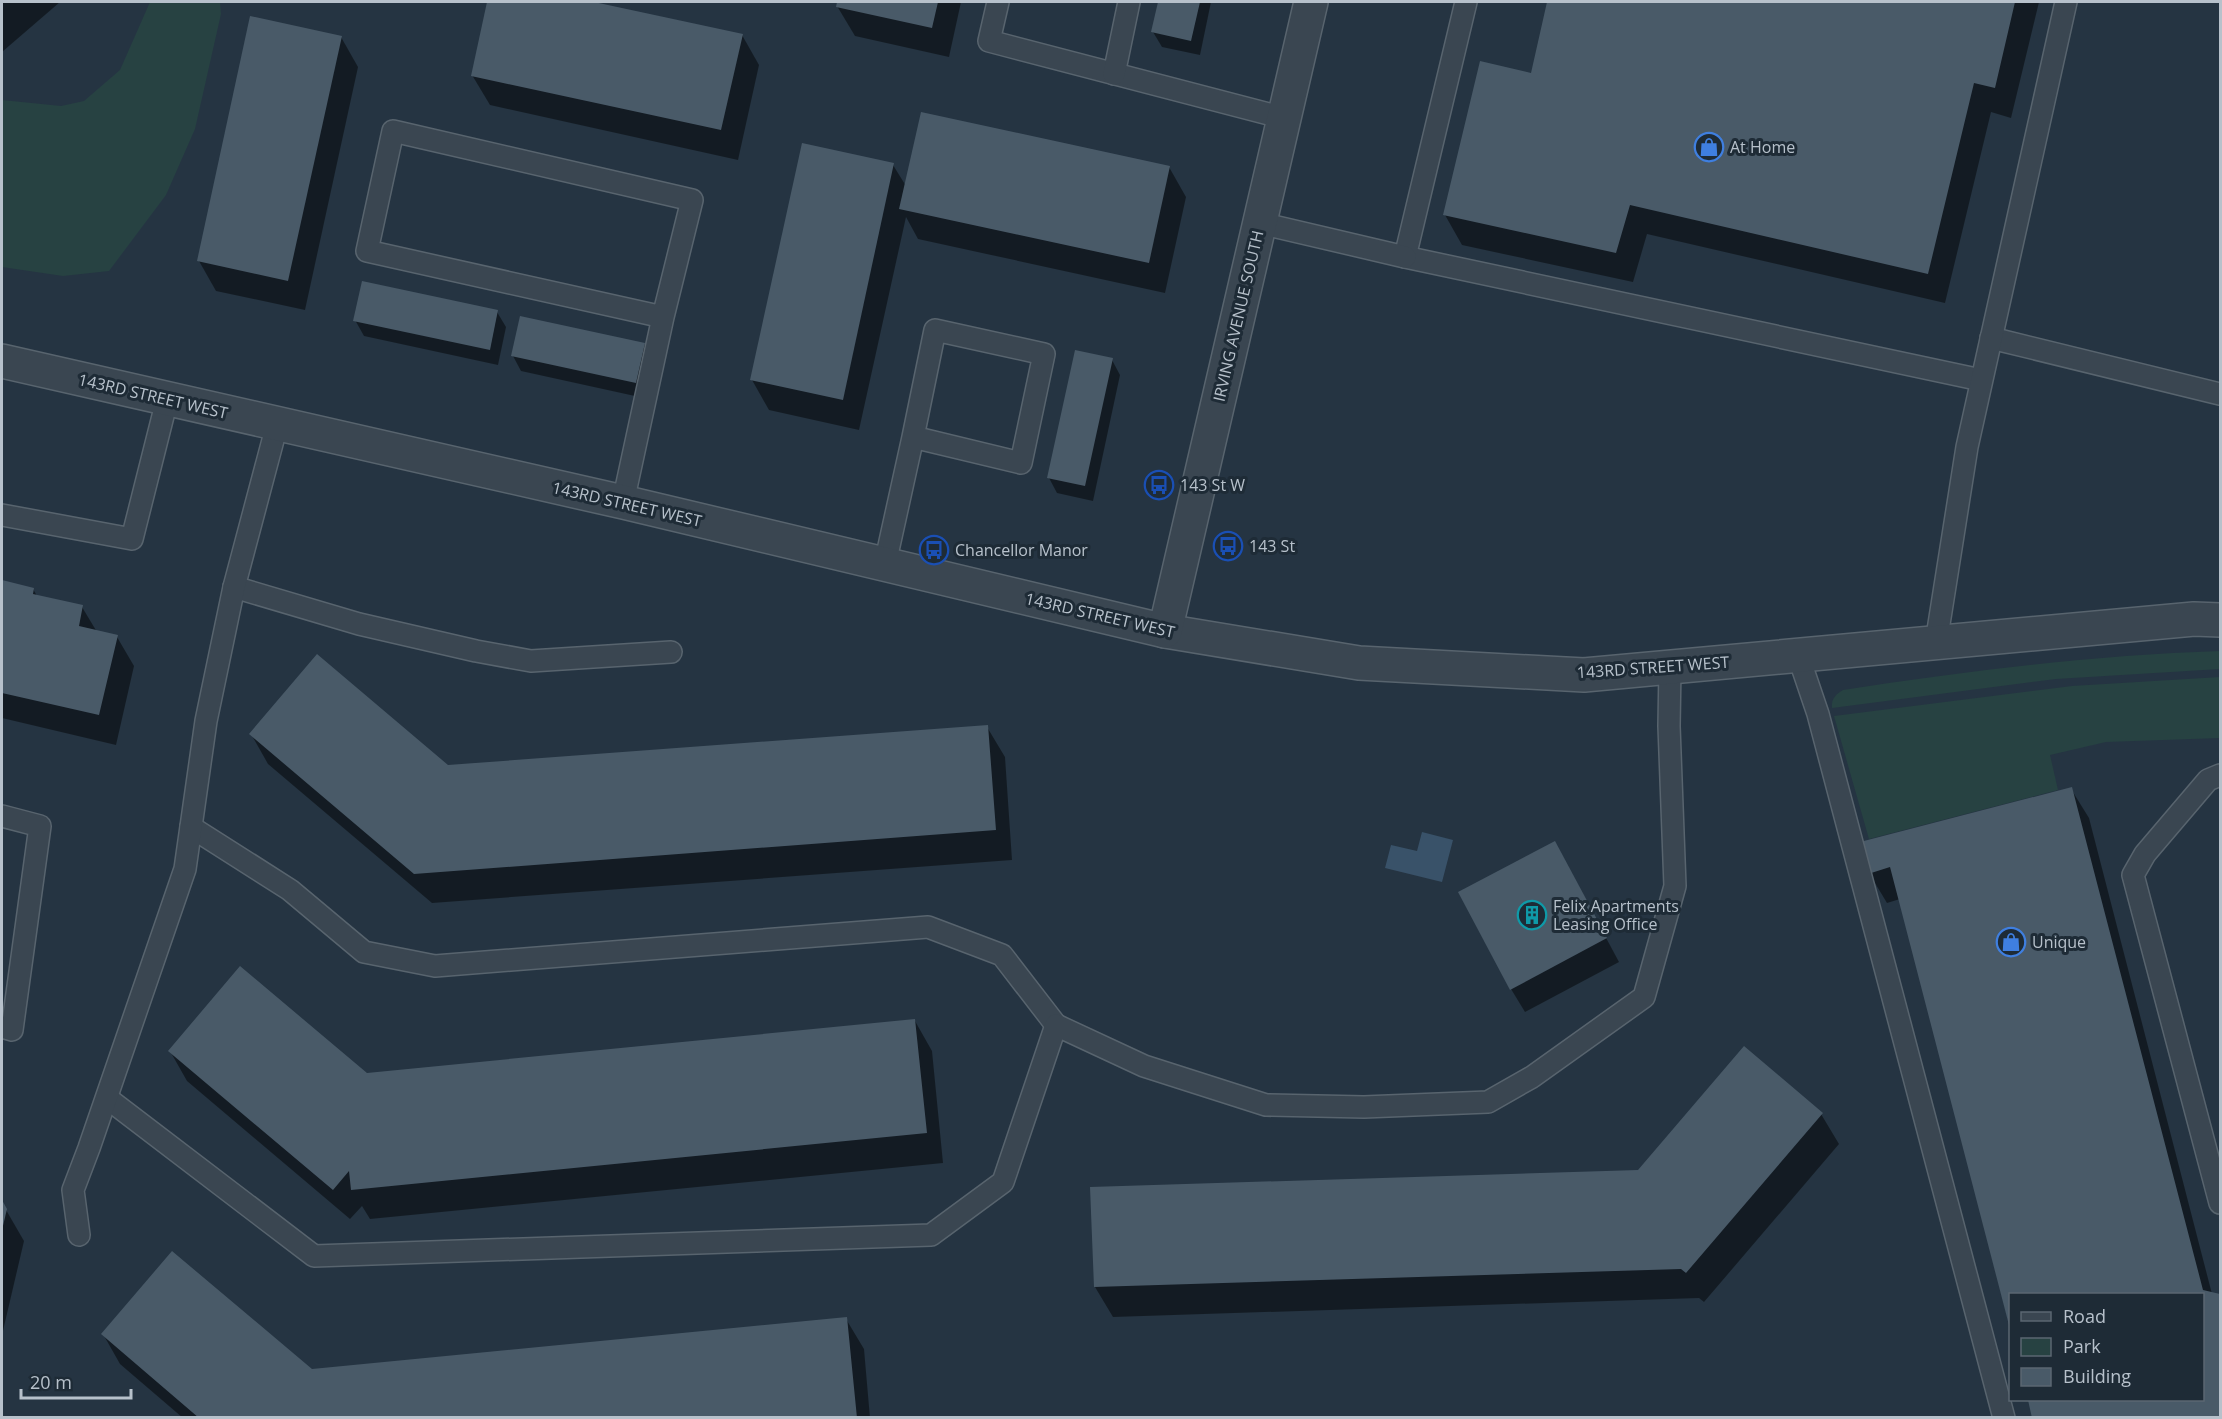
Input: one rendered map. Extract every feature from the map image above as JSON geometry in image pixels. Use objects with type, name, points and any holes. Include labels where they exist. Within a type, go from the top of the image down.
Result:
[{"type":"street","name":"IRVING AVENUE SOUTH","points":[[1165,630],[1311,2]]},
{"type":"street","name":"143RD STREET WEST","points":[[2,361],[623,502],[1165,630],[1359,663],[1584,675],[2194,619],[2220,620]]},
{"type":"lane","points":[[998,2],[989,41],[1284,118]]},
{"type":"lane","points":[[1114,74],[1129,2]]},
{"type":"lane","points":[[1405,257],[1466,2]]},
{"type":"lane","points":[[1936,643],[1966,447],[2066,2]]},
{"type":"lane","points":[[623,502],[663,317],[692,200],[393,132],[367,251],[663,317]]},
{"type":"lane","points":[[1260,223],[1405,257],[1981,380]]},
{"type":"lane","points":[[885,564],[935,330],[1044,354],[1021,463],[913,437]]},
{"type":"lane","points":[[1991,338],[2220,394]]},
{"type":"lane","points":[[2,515],[132,539],[167,400]]},
{"type":"lane","points":[[79,1235],[73,1190],[185,869],[206,721],[234,587],[277,425]]},
{"type":"lane","points":[[234,587],[359,624],[531,661],[671,652]]},
{"type":"lane","points":[[1798,655],[1821,726],[2004,1418]]},
{"type":"lane","points":[[191,827],[290,890],[364,952],[435,966],[928,927],[1002,955],[1056,1024],[1144,1065],[1266,1105],[1364,1107],[1488,1102],[1532,1077],[1644,997],[1675,886],[1669,726],[1670,667]]},
{"type":"lane","points":[[2220,775],[2208,780],[2145,854],[2133,875],[2220,1203]]},
{"type":"lane","points":[[2,816],[40,826],[12,1030],[2,1027]]},
{"type":"lane","points":[[107,1098],[314,1256],[932,1235],[1003,1182],[1056,1024]]},
{"type":"green space","points":[[150,2],[220,2],[221,14],[195,129],[166,195],[109,271],[63,276],[2,267],[2,100],[61,106],[84,101],[120,70]]},
{"type":"green space","points":[[2220,651],[2220,669],[2056,679],[1832,708],[1834,697],[1843,690],[1890,683],[2078,660]]},
{"type":"green space","points":[[2220,677],[2220,738],[2106,742],[2050,755],[2058,790],[1869,839],[1834,716],[2072,686]]},
{"type":"water","points":[[1422,832],[1453,840],[1442,882],[1385,868],[1391,845],[1417,851]]},
{"type":"building","points":[[487,2],[594,2],[743,34],[721,130],[471,76]]},
{"type":"building","points":[[837,2],[938,2],[932,28],[836,7]]},
{"type":"building","points":[[1158,2],[1200,2],[1191,41],[1151,32]]},
{"type":"building","name":"At Home","points":[[1547,2],[2015,2],[1995,88],[1974,83],[1928,274],[1630,205],[1616,253],[1443,215],[1480,61],[1531,73]]},
{"type":"building","points":[[250,16],[342,36],[288,281],[197,261]]},
{"type":"building","points":[[921,112],[1170,166],[1149,263],[899,209]]},
{"type":"building","points":[[802,143],[894,163],[843,400],[750,380]]},
{"type":"building","points":[[362,281],[498,310],[490,350],[353,321]]},
{"type":"building","points":[[520,316],[645,343],[636,383],[511,356]]},
{"type":"building","points":[[1075,350],[1113,358],[1085,486],[1047,478]]},
{"type":"building","points":[[2,580],[34,588],[33,594],[83,605],[79,626],[118,635],[99,715],[2,693]]},
{"type":"building","points":[[317,654],[448,765],[988,725],[996,830],[414,874],[249,734]]},
{"type":"building","points":[[2072,787],[2203,1290],[2220,1294],[2220,1418],[2032,1418],[2028,1401],[2204,1401],[2204,1293],[2009,1293],[2009,1325],[1890,867],[1868,874],[1860,842]]},
{"type":"building","name":"Felix Apartments Leasing Office","points":[[1555,841],[1607,938],[1510,990],[1458,892]]},
{"type":"building","points":[[240,966],[367,1073],[915,1019],[927,1133],[351,1190],[349,1171],[333,1190],[168,1051]]},
{"type":"building","points":[[1744,1046],[1823,1113],[1686,1273],[1681,1269],[1094,1287],[1090,1187],[1638,1170]]},
{"type":"building","points":[[2,1200],[7,1209],[2,1230]]},
{"type":"building","points":[[172,1251],[312,1369],[847,1317],[857,1418],[199,1418],[101,1334]]},
{"type":"place","name":"At Home","points":[[1709,147]]},
{"type":"place","name":"143 St W","points":[[1159,485]]},
{"type":"place","name":"143 St","points":[[1228,546]]},
{"type":"place","name":"Chancellor Manor","points":[[934,550]]},
{"type":"place","name":"Felix Apartments Leasing Office","points":[[1532,915]]},
{"type":"place","name":"Unique","points":[[2011,942]]}]
